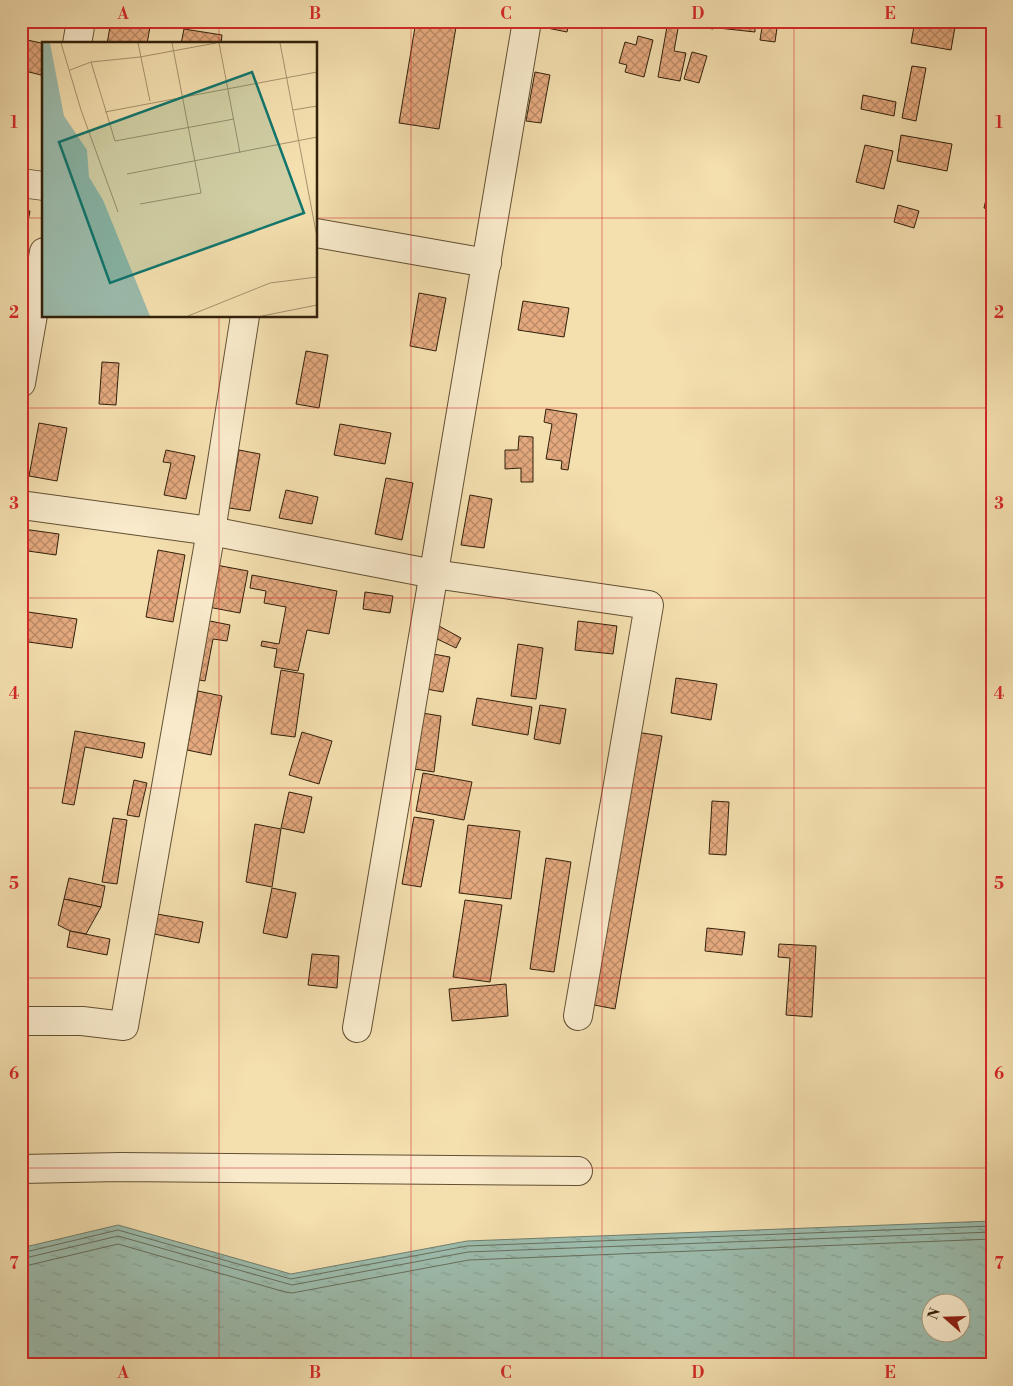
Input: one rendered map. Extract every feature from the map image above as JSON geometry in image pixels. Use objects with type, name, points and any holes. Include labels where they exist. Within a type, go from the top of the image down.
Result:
[{"type":"street","points":[[77,42],[81,21]]},
{"type":"street","points":[[357,1028],[527,21]]},
{"type":"street","points":[[21,183],[42,186]]},
{"type":"street","points":[[318,233],[487,262]]},
{"type":"street","points":[[21,383],[42,263]]},
{"type":"street","points":[[21,1021],[82,1021],[124,1026],[211,532],[245,318]]},
{"type":"street","points":[[21,505],[211,532],[434,574],[649,605],[578,1016]]},
{"type":"street","points":[[21,1169],[121,1167],[578,1171]]},
{"type":"water","points":[[992,1221],[992,1365],[21,1365],[21,1248],[118,1225],[291,1274],[467,1241]]},
{"type":"building","points":[[111,21],[151,21],[147,42],[107,42]]},
{"type":"building","points":[[416,21],[457,21],[439,129],[399,123]]},
{"type":"building","points":[[543,21],[569,21],[567,32],[542,27]]},
{"type":"building","points":[[605,21],[627,21],[626,27]]},
{"type":"building","points":[[668,21],[715,21],[713,29],[679,23],[674,51],[686,53],[680,81],[658,77]]},
{"type":"building","points":[[719,21],[755,21],[755,32],[718,28]]},
{"type":"building","points":[[763,21],[778,21],[775,42],[760,40]]},
{"type":"building","points":[[915,21],[956,21],[951,50],[911,43]]},
{"type":"building","points":[[184,29],[222,35],[221,42],[181,42]]},
{"type":"building","points":[[638,36],[653,40],[644,77],[625,72],[627,65],[619,63],[625,42],[636,45]]},
{"type":"building","points":[[27,40],[42,43],[41,75],[21,70]]},
{"type":"building","points":[[692,52],[707,56],[699,83],[684,79]]},
{"type":"building","points":[[912,66],[926,68],[916,121],[902,118]]},
{"type":"building","points":[[535,72],[550,75],[541,123],[526,121]]},
{"type":"building","points":[[863,95],[896,102],[894,116],[861,109]]},
{"type":"building","points":[[901,135],[952,144],[947,171],[897,161]]},
{"type":"building","points":[[865,145],[893,151],[884,189],[856,182]]},
{"type":"building","points":[[992,178],[992,210],[984,208]]},
{"type":"building","points":[[898,205],[919,211],[914,228],[894,222]]},
{"type":"building","points":[[21,210],[30,211],[21,257]]},
{"type":"building","points":[[419,293],[446,298],[436,351],[410,346]]},
{"type":"building","points":[[523,301],[569,308],[564,337],[518,330]]},
{"type":"building","points":[[306,351],[328,355],[319,408],[296,404]]},
{"type":"building","points":[[102,362],[119,363],[116,405],[99,404]]},
{"type":"building","points":[[546,409],[577,414],[568,470],[561,469],[562,461],[546,459],[552,424],[544,422]]},
{"type":"building","points":[[39,423],[67,428],[57,481],[29,476]]},
{"type":"building","points":[[340,424],[391,433],[385,464],[334,455]]},
{"type":"building","points":[[519,436],[533,437],[533,482],[521,482],[521,468],[505,469],[505,450],[518,450]]},
{"type":"building","points":[[166,450],[195,456],[186,499],[164,495],[171,463],[163,462]]},
{"type":"building","points":[[239,450],[260,454],[250,511],[229,508]]},
{"type":"building","points":[[386,478],[413,483],[402,540],[375,534]]},
{"type":"building","points":[[286,490],[318,497],[312,524],[279,518]]},
{"type":"building","points":[[470,495],[492,499],[484,548],[461,545]]},
{"type":"building","points":[[23,529],[59,534],[56,555],[21,550]]},
{"type":"building","points":[[158,550],[185,555],[173,622],[146,617]]},
{"type":"building","points":[[216,565],[248,571],[240,613],[208,607]]},
{"type":"building","points":[[252,575],[337,591],[329,634],[307,630],[298,671],[274,667],[277,649],[261,646],[262,641],[279,644],[286,607],[264,603],[266,591],[250,588]]},
{"type":"building","points":[[365,592],[393,596],[390,613],[363,609]]},
{"type":"building","points":[[21,611],[77,619],[72,648],[21,641]]},
{"type":"building","points":[[205,620],[230,625],[227,641],[213,639],[205,681],[194,679]]},
{"type":"building","points":[[578,621],[617,626],[613,654],[575,650]]},
{"type":"building","points":[[439,626],[461,638],[456,648],[433,637]]},
{"type":"building","points":[[518,644],[543,648],[536,699],[511,696]]},
{"type":"building","points":[[21,650],[25,650],[23,670],[21,669]]},
{"type":"building","points":[[433,654],[450,657],[443,692],[426,689]]},
{"type":"building","points":[[281,670],[304,674],[295,737],[271,734]]},
{"type":"building","points":[[676,678],[717,684],[711,720],[671,713]]},
{"type":"building","points":[[198,691],[222,696],[211,755],[187,750]]},
{"type":"building","points":[[477,698],[532,707],[528,735],[472,725]]},
{"type":"building","points":[[540,705],[566,709],[560,744],[534,739]]},
{"type":"building","points":[[422,713],[441,716],[434,772],[414,769]]},
{"type":"building","points":[[75,731],[145,743],[142,758],[85,747],[74,805],[62,803]]},
{"type":"building","points":[[302,732],[332,741],[319,784],[289,775]]},
{"type":"building","points":[[636,732],[662,736],[615,1009],[589,1004]]},
{"type":"building","points":[[423,773],[472,782],[464,820],[416,811]]},
{"type":"building","points":[[134,780],[147,783],[139,817],[127,815]]},
{"type":"building","points":[[289,792],[312,797],[304,833],[281,828]]},
{"type":"building","points":[[712,801],[729,802],[726,855],[709,854]]},
{"type":"building","points":[[414,817],[434,820],[421,887],[402,884]]},
{"type":"building","points":[[113,818],[127,820],[117,884],[102,882]]},
{"type":"building","points":[[255,824],[281,829],[272,887],[246,882]]},
{"type":"building","points":[[468,825],[520,831],[511,899],[459,893]]},
{"type":"building","points":[[546,858],[571,862],[554,972],[530,969]]},
{"type":"building","points":[[69,878],[105,886],[101,907],[64,899]]},
{"type":"building","points":[[272,888],[296,893],[287,938],[263,933]]},
{"type":"building","points":[[64,899],[101,907],[86,934],[70,931],[58,925]]},
{"type":"building","points":[[465,900],[502,905],[490,982],[453,977]]},
{"type":"building","points":[[157,914],[203,922],[199,943],[154,934]]},
{"type":"building","points":[[707,928],[745,932],[742,955],[705,951]]},
{"type":"building","points":[[70,931],[110,939],[107,955],[67,947]]},
{"type":"building","points":[[779,944],[816,946],[812,1017],[786,1015],[790,958],[778,957]]},
{"type":"building","points":[[21,952],[27,952],[26,963],[21,963]]},
{"type":"building","points":[[312,954],[339,956],[337,988],[308,985]]},
{"type":"building","points":[[506,984],[508,1016],[452,1021],[449,989]]}]
